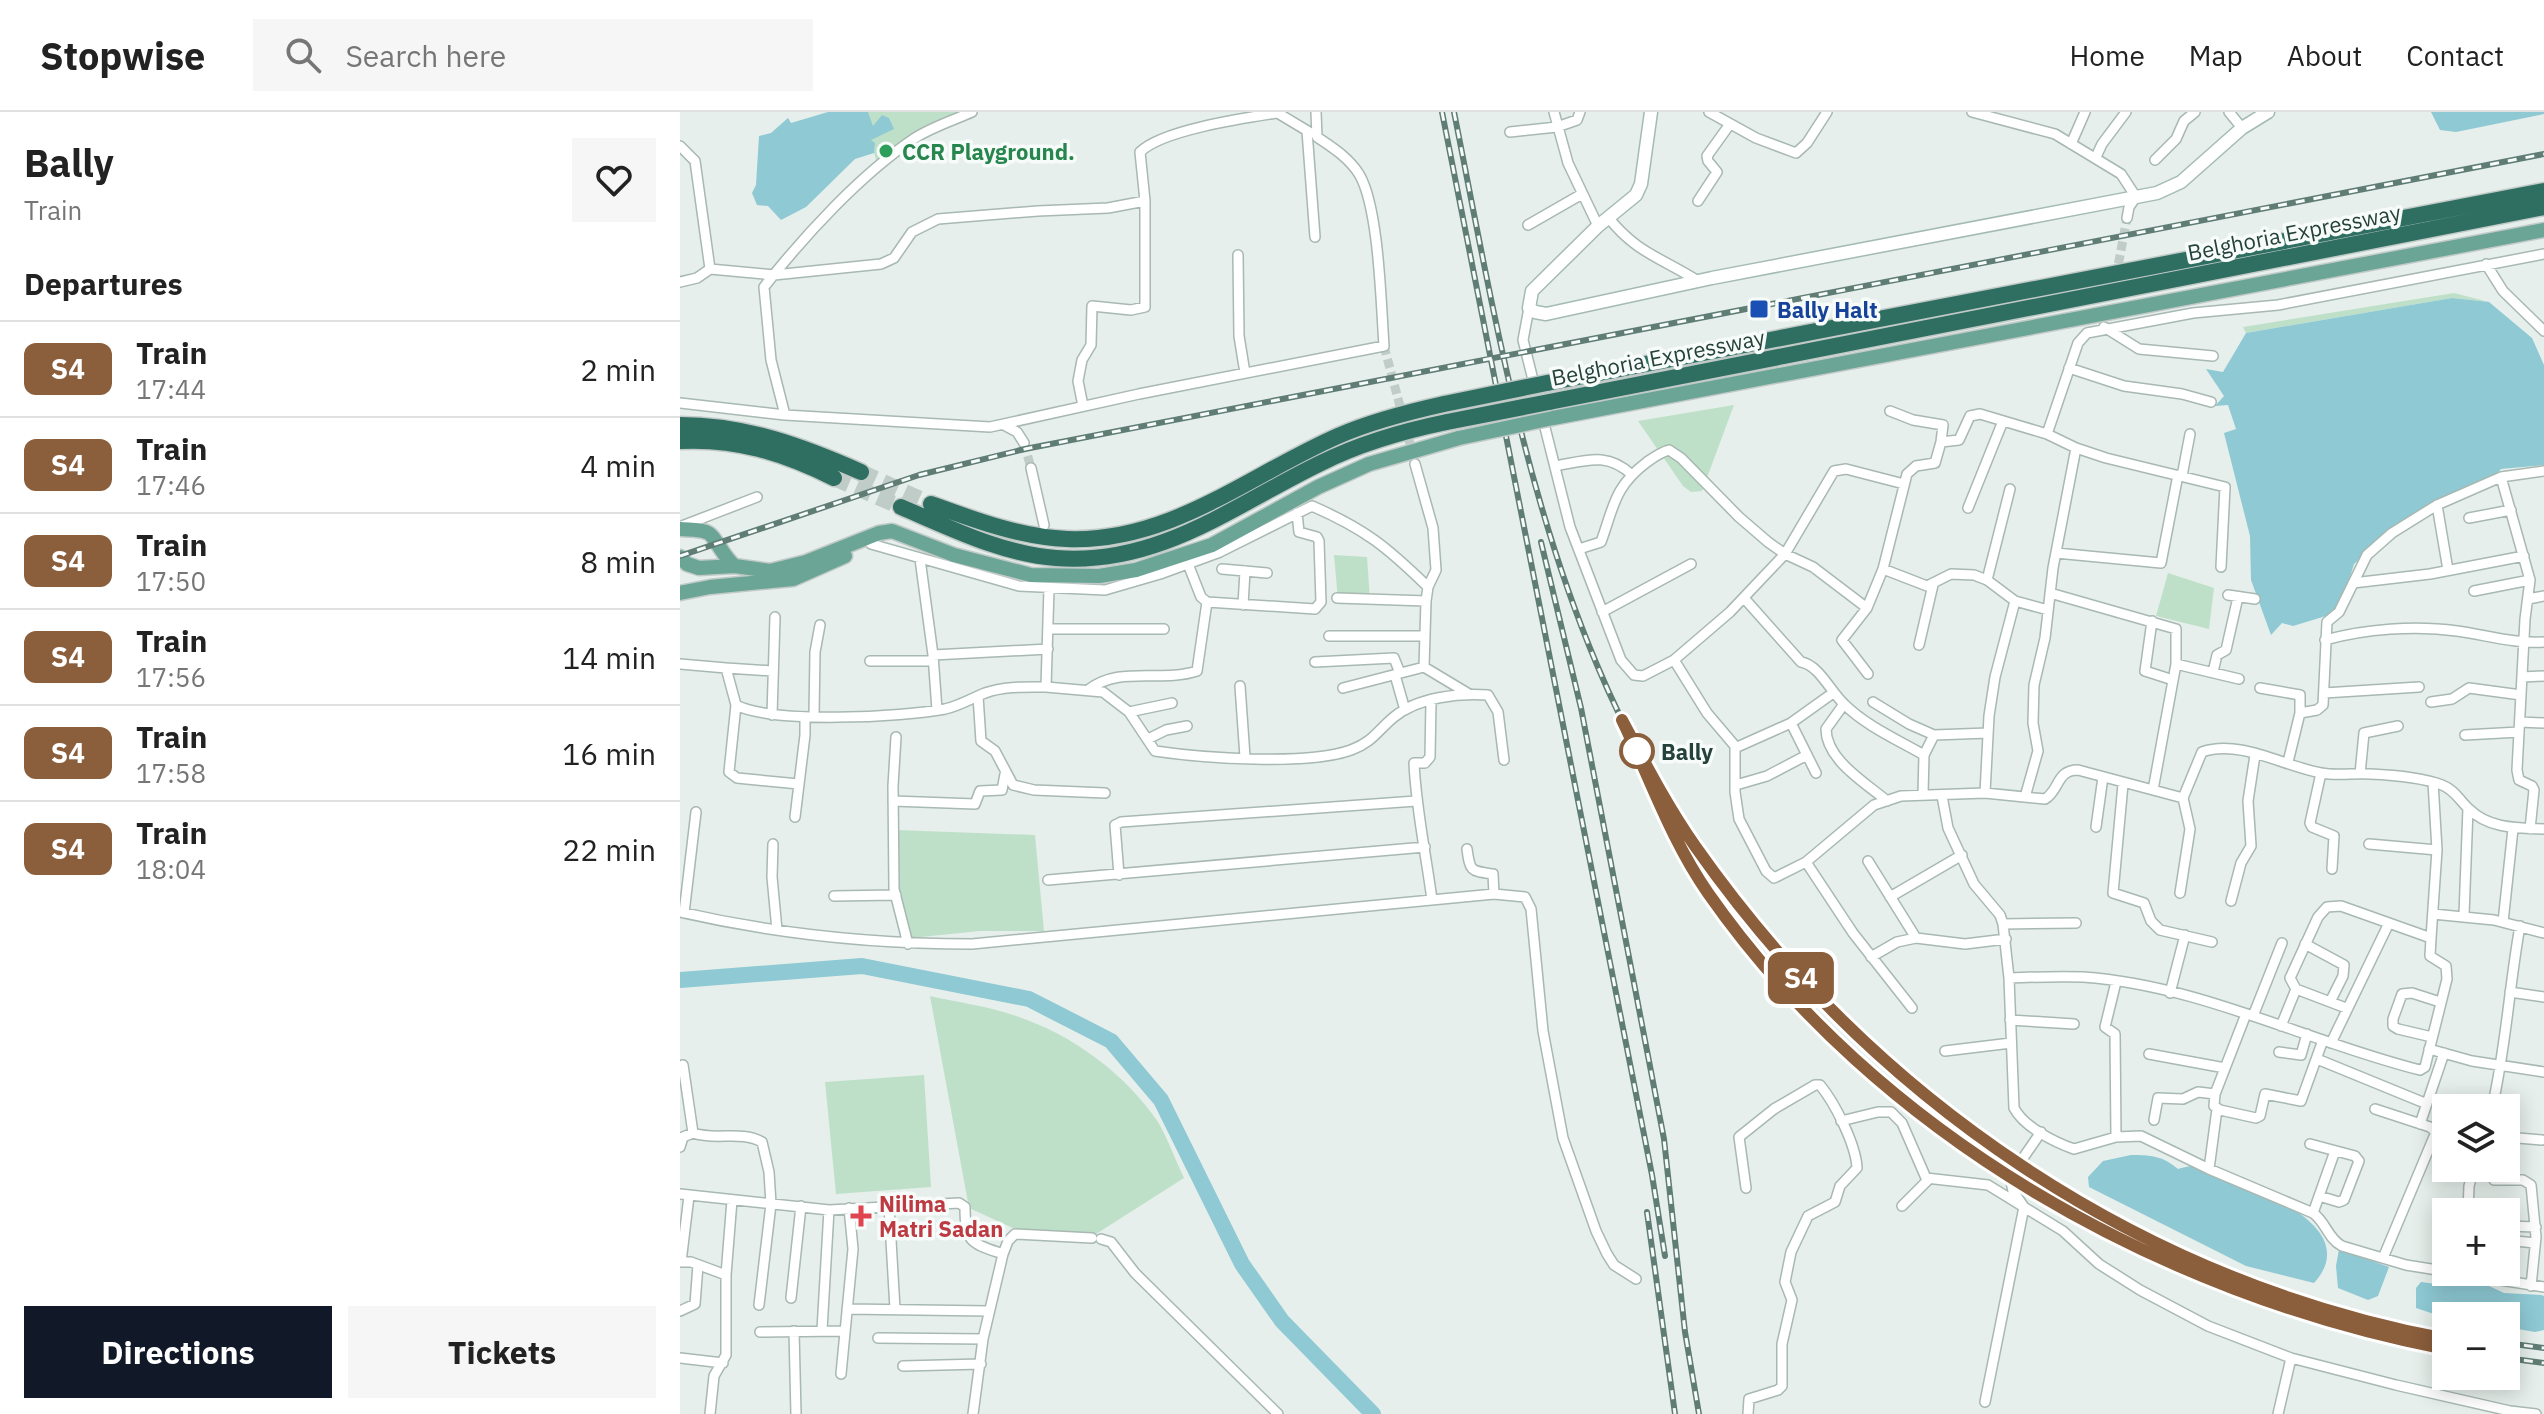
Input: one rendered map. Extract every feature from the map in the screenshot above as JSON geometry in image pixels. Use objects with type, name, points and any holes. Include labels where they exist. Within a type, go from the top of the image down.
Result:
[{"type":"highway","name":"Belghoria Expressway","points":[[931,504],[985,523],[1042,537],[1119,535],[1193,512],[1349,431],[1444,404],[2544,191]]},
{"type":"highway","name":"Belghoria Expressway","points":[[901,507],[967,536],[1020,551],[1056,558],[1098,557],[1147,548],[1198,530],[1351,449],[1401,432],[1447,422],[1551,410],[2443,225],[2544,207]]},
{"type":"highway","points":[[680,425],[768,451],[834,478]]},
{"type":"highway","points":[[680,441],[708,432],[755,432],[861,472]]},
{"type":"main road","points":[[683,592],[793,579],[886,531],[954,555],[1031,575],[1099,576],[1136,570],[1212,545],[1318,487],[1369,464],[1551,410],[2544,230]]},
{"type":"main road","points":[[680,528],[708,532],[723,556],[735,566]]},
{"type":"main road","points":[[680,557],[687,564],[699,568],[786,568],[907,536]]},
{"type":"street","points":[[785,415],[771,360],[764,287],[795,247],[878,165],[918,136],[972,112]]},
{"type":"street","points":[[680,403],[785,415],[974,427],[1003,424],[1384,346],[1374,237],[1366,190],[1344,155],[1276,112],[1148,144],[1140,152],[1145,201],[1145,307],[1131,310],[1092,306],[1091,345],[1082,360],[1078,381],[1083,406]]},
{"type":"street","points":[[1316,112],[1317,137]]},
{"type":"street","points":[[1554,112],[1568,163],[1582,194],[1603,222],[1636,247],[1698,281]]},
{"type":"street","points":[[1510,132],[1557,127],[1577,120],[1580,112]]},
{"type":"street","points":[[1651,112],[1641,184],[1636,195],[1603,222],[1532,291],[1523,340],[1570,527],[1621,660],[1634,675],[1643,676],[1674,660],[1744,598],[1785,554],[1834,471],[1846,469],[1904,484]]},
{"type":"street","points":[[1709,112],[1774,147],[1796,153],[1807,143],[1827,112]]},
{"type":"street","points":[[1972,112],[2055,134],[2125,178],[2136,197]]},
{"type":"street","points":[[2071,144],[2085,112]]},
{"type":"street","points":[[2096,157],[2126,112]]},
{"type":"street","points":[[2155,160],[2176,139],[2184,121],[2195,112]]},
{"type":"street","points":[[2229,112],[2242,128]]},
{"type":"street","points":[[1529,308],[1546,314],[1698,281],[2170,189],[2242,128],[2268,112]]},
{"type":"street","points":[[1698,201],[1717,172],[1707,156],[1730,124]]},
{"type":"street","points":[[1307,131],[1315,237]]},
{"type":"street","points":[[680,146],[695,161],[700,181],[710,269]]},
{"type":"street","points":[[1528,225],[1582,194]]},
{"type":"street","points":[[2127,218],[2129,207],[2136,197]]},
{"type":"street","points":[[680,282],[697,278],[710,269],[774,275],[881,264],[894,258],[912,232],[938,219],[1108,208],[1145,201]]},
{"type":"street","points":[[2047,434],[2082,337],[2105,326],[2278,305],[2544,254]]},
{"type":"street","points":[[1238,255],[1239,336],[1245,373]]},
{"type":"street","points":[[2486,264],[2503,291],[2544,331]]},
{"type":"street","points":[[2105,326],[2139,349],[2213,356]]},
{"type":"street","points":[[2069,368],[2124,386],[2182,394],[2211,402]]},
{"type":"street","points":[[1868,674],[1842,640],[1867,608],[1883,569],[1909,470],[1935,463],[1943,425],[1913,420],[1890,411]]},
{"type":"street","points":[[1941,442],[1959,440],[1970,416],[1974,414],[2047,434],[2106,458],[2225,487],[2221,567]]},
{"type":"street","points":[[1968,508],[2003,421]]},
{"type":"street","points":[[1003,424],[1017,432],[1024,443]]},
{"type":"street","points":[[2056,553],[2161,563],[2190,434]]},
{"type":"street","points":[[2025,797],[2038,751],[2038,740],[2033,731],[2034,685],[2045,638],[2056,553],[2076,448]]},
{"type":"street","points":[[1579,549],[1601,542],[1615,495],[1632,475],[1664,451],[1674,451],[1739,517],[1785,554],[1813,567],[1867,608]]},
{"type":"street","points":[[1555,466],[1603,459],[1615,461],[1632,475]]},
{"type":"street","points":[[1415,464],[1433,528],[1436,570],[1426,601],[1424,667]]},
{"type":"street","points":[[1031,468],[1044,525]]},
{"type":"street","points":[[2300,713],[2320,709],[2324,693],[2327,622],[2339,612],[2367,555],[2392,533],[2437,505],[2501,477],[2544,471]]},
{"type":"street","points":[[2501,477],[2530,580],[2517,776],[2534,790],[2530,829]]},
{"type":"street","points":[[1987,580],[2010,489]]},
{"type":"street","points":[[680,528],[757,497]]},
{"type":"street","points":[[2437,505],[2448,570]]},
{"type":"street","points":[[871,544],[1019,586],[1105,590],[1220,552],[1312,506],[1352,524],[1387,547],[1428,587]]},
{"type":"street","points":[[2469,518],[2511,510]]},
{"type":"street","points":[[1188,564],[1201,597],[1207,602],[1304,610],[1320,606],[1319,541],[1317,537],[1299,532],[1297,513]]},
{"type":"street","points":[[2353,583],[2524,556]]},
{"type":"street","points":[[920,559],[937,710]]},
{"type":"street","points":[[1602,612],[1691,564]]},
{"type":"street","points":[[1222,569],[1267,573]]},
{"type":"street","points":[[1883,569],[1918,583],[1933,585],[1951,574],[1974,575],[1987,580],[2015,601],[2048,610]]},
{"type":"street","points":[[1243,605],[1245,571]]},
{"type":"street","points":[[2474,591],[2530,580]]},
{"type":"street","points":[[1919,645],[1933,585]]},
{"type":"street","points":[[1046,687],[1049,588]]},
{"type":"street","points":[[2050,593],[2176,629],[2176,664],[2153,790]]},
{"type":"street","points":[[2213,672],[2217,655],[2227,647],[2233,596],[2255,599]]},
{"type":"street","points":[[2528,599],[2544,596]]},
{"type":"street","points":[[1337,598],[1426,601]]},
{"type":"street","points":[[1744,598],[1801,662],[1813,665],[1844,704],[1924,755]]},
{"type":"street","points":[[1985,793],[1995,677],[2015,601]]},
{"type":"street","points":[[1088,690],[1116,676],[1197,671],[1207,602]]},
{"type":"street","points":[[772,715],[775,617]]},
{"type":"street","points":[[2152,621],[2145,671],[2173,680]]},
{"type":"street","points":[[795,817],[820,625]]},
{"type":"street","points":[[1049,629],[1164,629]]},
{"type":"street","points":[[2325,640],[2369,631],[2447,630],[2524,643],[2544,642]]},
{"type":"street","points":[[1329,636],[1424,636]]},
{"type":"street","points":[[870,661],[1048,649]]},
{"type":"street","points":[[1315,662],[1394,658],[1405,710]]},
{"type":"street","points":[[1674,660],[1698,700],[1735,748],[1739,819],[1770,876],[1780,876],[1806,862],[1874,805],[1901,796],[1985,793],[2049,799],[2067,771],[2078,770],[2183,798]]},
{"type":"street","points":[[680,664],[772,671]]},
{"type":"street","points":[[2176,664],[2239,679]]},
{"type":"street","points":[[1343,688],[1424,667],[1469,694]]},
{"type":"street","points":[[726,668],[736,705],[729,772],[737,778],[799,784]]},
{"type":"street","points":[[2522,677],[2544,676]]},
{"type":"street","points":[[1240,686],[1245,757]]},
{"type":"street","points":[[736,705],[772,715],[897,714],[947,708],[1008,687],[1088,690],[1103,692],[1129,712],[1155,751],[1199,757],[1288,758],[1350,750],[1373,739],[1393,717],[1414,705],[1469,694],[1488,695],[1498,712],[1504,760]]},
{"type":"street","points":[[2324,693],[2419,687]]},
{"type":"street","points":[[2260,688],[2300,695],[2300,713],[2288,762]]},
{"type":"street","points":[[2431,702],[2452,699],[2469,688],[2521,695]]},
{"type":"street","points":[[1735,748],[1791,723],[1833,693]]},
{"type":"street","points":[[978,696],[981,741],[995,751],[1013,785],[1034,790],[1105,793]]},
{"type":"street","points":[[1431,701],[1430,757],[1425,763],[1414,763],[1416,801],[1432,900]]},
{"type":"street","points":[[1873,702],[1934,735],[1988,733]]},
{"type":"street","points":[[1129,712],[1172,703]]},
{"type":"street","points":[[1844,704],[1828,725],[1826,735],[1829,744],[1838,758],[1887,801]]},
{"type":"street","points":[[1791,723],[1816,773]]},
{"type":"street","points":[[2465,735],[2544,723]]},
{"type":"street","points":[[1148,739],[1166,730],[1187,726]]},
{"type":"street","points":[[2360,774],[2364,733],[2398,726]]},
{"type":"street","points":[[1923,794],[1924,755],[1934,735]]},
{"type":"street","points":[[896,737],[893,801],[896,895],[908,944]]},
{"type":"street","points":[[2180,893],[2190,829],[2183,798],[2202,752],[2219,748],[2288,762],[2321,773],[2433,782],[2447,787],[2468,808],[2487,821],[2513,829],[2544,829]]},
{"type":"street","points":[[1736,785],[1767,776],[1807,755]]},
{"type":"street","points":[[2231,901],[2241,863],[2251,846],[2248,801],[2255,755]]},
{"type":"street","points":[[893,801],[973,805],[980,791],[1002,790],[1005,771]]},
{"type":"street","points":[[2321,773],[2310,823],[2312,827],[2334,836],[2332,869]]},
{"type":"street","points":[[2096,827],[2103,777]]},
{"type":"street","points":[[2009,978],[2083,977],[2170,993],[2250,1015],[2420,1070],[2425,1067],[2447,973],[2446,966],[2430,956],[2437,850],[2433,782]]},
{"type":"street","points":[[2123,784],[2112,892],[2144,903],[2151,921],[2160,930],[2212,942]]},
{"type":"street","points":[[1942,796],[1948,828],[1974,884],[2000,915],[2003,924],[2009,978],[2014,1108],[2018,1116],[2074,1149],[2116,1137],[2141,1136],[2313,1213],[2337,1244],[2432,1268]]},
{"type":"street","points":[[1119,875],[1115,825],[1121,822],[1416,801]]},
{"type":"street","points":[[2464,915],[2468,808]]},
{"type":"street","points":[[696,812],[682,913],[777,930],[908,944],[972,944],[1494,894],[1525,897],[1531,909],[1543,1031],[1563,1138],[1607,1254],[1614,1265],[1636,1279]]},
{"type":"street","points":[[2503,922],[2513,829]]},
{"type":"street","points":[[773,844],[772,877],[777,930]]},
{"type":"street","points":[[2369,844],[2437,850]]},
{"type":"street","points":[[1048,880],[1425,847]]},
{"type":"street","points":[[1467,849],[1469,867],[1474,871],[1493,874],[1494,894]]},
{"type":"street","points":[[1890,897],[1962,855]]},
{"type":"street","points":[[1868,861],[1916,938]]},
{"type":"street","points":[[1806,862],[1871,957],[1912,1008]]},
{"type":"street","points":[[834,896],[896,895]]},
{"type":"street","points":[[2346,1008],[2296,989],[2290,978],[2318,917],[2327,907],[2333,906],[2431,938]]},
{"type":"street","points":[[2433,914],[2464,915],[2544,933]]},
{"type":"street","points":[[2003,924],[2076,923]]},
{"type":"street","points":[[2217,1109],[2256,1118],[2260,1116],[2265,1094],[2301,1101],[2317,1059],[2389,923]]},
{"type":"street","points":[[2495,1094],[2502,1066],[2520,926]]},
{"type":"street","points":[[2170,993],[2185,935]]},
{"type":"street","points":[[1871,957],[1897,942],[1916,938],[1965,944],[2006,939]]},
{"type":"street","points":[[2209,1169],[2217,1109],[2215,1094],[2282,943]]},
{"type":"street","points":[[2305,944],[2344,965],[2343,976],[2330,1002]]},
{"type":"street","points":[[2116,982],[2105,1027],[2115,1034],[2116,1137]]},
{"type":"street","points":[[2281,1026],[2296,989]]},
{"type":"street","points":[[2510,992],[2544,997]]},
{"type":"street","points":[[2432,1037],[2398,1029],[2393,1026],[2393,1019],[2402,994],[2412,993],[2440,1002]]},
{"type":"street","points":[[2010,1020],[2074,1024]]},
{"type":"street","points":[[2279,1052],[2301,1055],[2307,1034]]},
{"type":"street","points":[[1945,1051],[2011,1043]]},
{"type":"street","points":[[2429,1049],[2544,1072]]},
{"type":"street","points":[[2420,1124],[2444,1053]]},
{"type":"street","points":[[2149,1054],[2225,1068]]},
{"type":"street","points":[[2317,1059],[2427,1104]]},
{"type":"street","points":[[683,1065],[693,1133]]},
{"type":"street","points":[[1746,1188],[1739,1137],[1774,1109],[1820,1085],[1841,1121],[1857,1168],[1840,1186],[1835,1202],[1808,1216],[1797,1238],[1785,1276],[1792,1300],[1782,1344],[1782,1386],[1749,1399],[1748,1414]]},
{"type":"street","points":[[2154,1120],[2158,1098],[2183,1099],[2198,1092],[2215,1094]]},
{"type":"street","points":[[2375,1109],[2434,1129],[2436,1137],[2383,1258]]},
{"type":"street","points":[[1841,1121],[1891,1112],[1902,1123],[1928,1180],[1988,1185],[2063,1231],[2099,1264],[2208,1326],[2291,1358],[2509,1412],[2536,1414]]},
{"type":"street","points":[[1985,1402],[2024,1207],[2013,1191],[2010,1177],[2041,1132]]},
{"type":"street","points":[[680,1147],[683,1137],[693,1133],[706,1138],[754,1137],[762,1142],[769,1172],[771,1204],[759,1305]]},
{"type":"street","points":[[2520,1138],[2542,1140]]},
{"type":"street","points":[[2310,1144],[2358,1158],[2357,1169],[2344,1200],[2339,1202],[2319,1196]]},
{"type":"street","points":[[2313,1213],[2335,1151]]},
{"type":"street","points":[[1902,1206],[1928,1180]]},
{"type":"street","points":[[2520,1180],[2538,1192],[2531,1286]]},
{"type":"street","points":[[726,1275],[681,1262],[684,1195],[829,1210],[959,1203],[965,1207],[968,1237],[976,1245],[1003,1254]]},
{"type":"street","points":[[710,1414],[714,1376],[723,1363],[728,1342],[726,1275],[732,1200]]},
{"type":"street","points":[[791,1298],[801,1206]]},
{"type":"street","points":[[889,1206],[895,1309]]},
{"type":"street","points":[[841,1374],[853,1249],[849,1208]]},
{"type":"street","points":[[822,1330],[829,1210]]},
{"type":"street","points":[[2520,1226],[2536,1227]]},
{"type":"street","points":[[973,1414],[989,1311],[1003,1254],[1008,1241],[1015,1234],[1111,1242],[1135,1273],[1278,1414]]},
{"type":"street","points":[[2520,1241],[2535,1243]]},
{"type":"street","points":[[680,1311],[695,1304],[698,1265]]},
{"type":"street","points":[[2520,1284],[2544,1287]]},
{"type":"street","points":[[847,1309],[989,1311]]},
{"type":"street","points":[[794,1331],[796,1414]]},
{"type":"street","points":[[760,1332],[843,1331]]},
{"type":"street","points":[[878,1338],[983,1339]]},
{"type":"street","points":[[680,1358],[723,1363]]},
{"type":"street","points":[[2278,1414],[2291,1358]]},
{"type":"street","points":[[903,1366],[981,1364]]},
{"type":"green space","name":"CCR Playground.","points":[[860,112],[972,112],[918,136],[878,165]]},
{"type":"green space","points":[[2454,293],[2489,302],[2452,298],[2246,333],[2243,327]]},
{"type":"green space","points":[[1734,405],[1702,491],[1691,492],[1683,486],[1638,421]]},
{"type":"green space","points":[[1334,555],[1367,557],[1370,600],[1338,600]]},
{"type":"green space","points":[[2168,573],[2214,588],[2209,629],[2156,616]]},
{"type":"green space","points":[[896,830],[1035,835],[1044,931],[980,931],[911,938],[897,888]]},
{"type":"green space","points":[[930,996],[1013,1015],[1055,1032],[1094,1057],[1113,1071],[1145,1104],[1158,1122],[1184,1178],[1096,1234],[1063,1237],[1015,1229],[969,1208]]},
{"type":"green space","points":[[924,1075],[931,1187],[836,1194],[825,1082]]},
{"type":"water","points":[[828,112],[868,112],[873,126],[882,115],[889,118],[894,129],[871,140],[875,143],[874,153],[855,159],[806,207],[781,220],[768,206],[757,205],[752,193],[756,185],[759,136],[771,133],[788,118],[791,123]]},
{"type":"water","points":[[2431,112],[2544,114],[2456,132],[2440,130]]},
{"type":"water","points":[[2452,298],[2489,302],[2532,338],[2544,365],[2544,465],[2501,469],[2495,476],[2401,523],[2354,564],[2339,612],[2293,626],[2282,623],[2271,635],[2251,580],[2250,536],[2224,433],[2236,429],[2228,405],[2215,406],[2224,396],[2206,369],[2223,372],[2246,333]]},
{"type":"water","points":[[2131,1155],[2156,1157],[2178,1169],[2194,1166],[2206,1169],[2289,1207],[2319,1232],[2326,1248],[2325,1265],[2314,1283],[2246,1266],[2089,1187],[2088,1177],[2103,1161]]},
{"type":"water","points":[[2339,1249],[2389,1267],[2378,1296],[2368,1300],[2338,1288],[2336,1266]]},
{"type":"water","points":[[2421,1282],[2432,1286],[2489,1286],[2504,1293],[2544,1296],[2544,1330],[2520,1329],[2520,1302],[2432,1302],[2432,1313],[2416,1308],[2416,1288]]},
{"type":"waterway","points":[[680,980],[862,966],[1029,999],[1111,1041],[1161,1100],[1242,1264],[1282,1321],[1373,1414]]},
{"type":"tunnel","points":[[2116,277],[2127,218]]},
{"type":"tunnel","points":[[1384,346],[1413,455]]},
{"type":"tunnel","points":[[1024,443],[1031,468]]},
{"type":"tunnel","points":[[861,472],[931,504]]},
{"type":"tunnel","points":[[834,478],[901,507]]},
{"type":"railway","points":[[1442,112],[1652,1175],[1665,1256]]},
{"type":"railway","points":[[1454,112],[1512,393],[1529,462],[1571,599],[1597,665],[1660,791],[1739,907],[1833,1013],[1938,1106],[2054,1187],[2179,1253],[2310,1304],[2432,1335]]},
{"type":"railway","points":[[680,556],[919,475],[1025,449],[2544,154]]},
{"type":"railway","points":[[1541,542],[1581,708],[1664,1139],[1685,1332],[1699,1414]]},
{"type":"railway","points":[[1668,820],[1695,872],[1753,952],[1806,1011],[1864,1067],[1926,1118],[1991,1166],[2131,1246],[2205,1279],[2280,1306]]},
{"type":"railway","points":[[1647,1212],[1675,1414]]},
{"type":"railway","points":[[2520,1345],[2544,1348]]},
{"type":"railway","points":[[2520,1360],[2544,1363]]},
{"type":"train","name":"S4","points":[[2432,1336],[2314,1306],[2161,1245],[2064,1194],[1980,1138],[1902,1077],[1786,962],[1694,844],[1667,803],[1622,720],[1686,858],[1739,935],[1815,1021],[1918,1111],[2010,1177],[2057,1206],[2156,1256],[2269,1303],[2432,1346]]},
{"type":"place","name":"CCR Playground.","points":[[886,151]]},
{"type":"place","name":"Bally Halt","points":[[1759,309]]},
{"type":"place","name":"Bally","points":[[1637,751]]},
{"type":"place","name":"Nilima Matri Sadan","points":[[861,1216]]}]
